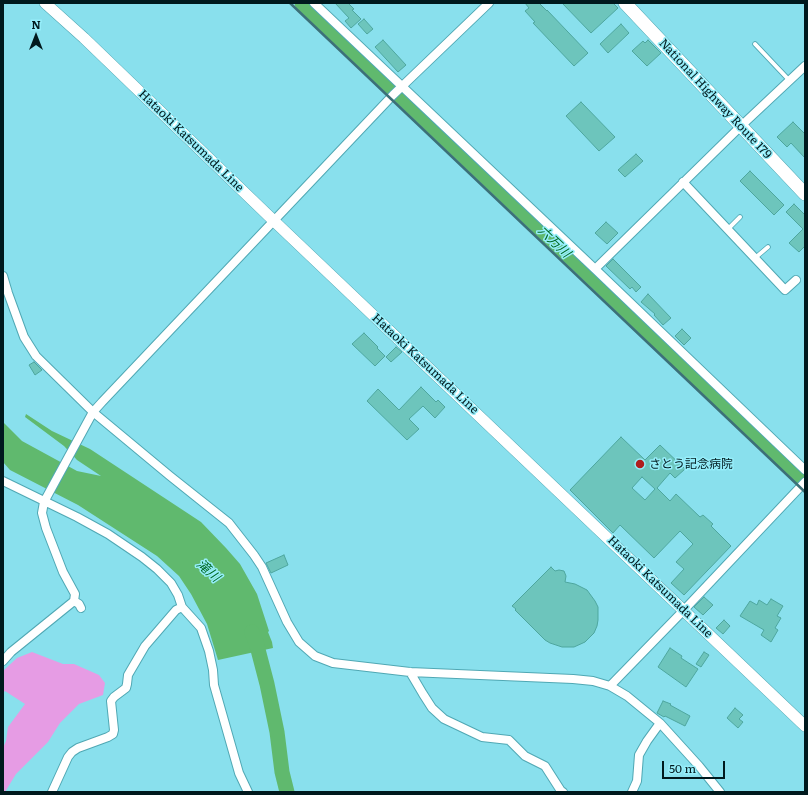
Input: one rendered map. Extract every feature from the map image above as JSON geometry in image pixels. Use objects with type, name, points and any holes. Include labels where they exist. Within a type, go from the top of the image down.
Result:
[{"type":"highway","name":"National Highway Route 179","points":[[625,3],[805,194]]},
{"type":"main road","name":"Hataoki Katsumada Line","points":[[45,3],[90,44],[805,726]]},
{"type":"street","points":[[314,3],[805,470]]},
{"type":"street","points":[[3,662],[11,652],[74,601],[75,594],[63,572],[46,528],[42,513],[44,502],[93,412],[393,95],[489,3]]},
{"type":"street","points":[[595,269],[683,182],[805,66]]},
{"type":"street","points":[[683,182],[785,290],[796,280]]},
{"type":"street","points":[[3,276],[6,294],[24,337],[36,356],[93,412],[229,523],[262,567],[287,622],[299,642],[315,656],[333,663],[410,672],[573,679],[593,681],[610,686],[627,696],[660,723],[699,766],[720,792]]},
{"type":"street","points":[[3,481],[77,517],[108,534],[142,557],[171,583],[178,595],[182,607],[201,628],[213,670],[214,685],[240,774],[248,792]]},
{"type":"street","points":[[610,686],[804,483]]},
{"type":"street","points":[[74,601],[79,604],[81,608]]},
{"type":"street","points":[[52,792],[68,757],[72,752],[78,748],[113,734],[114,730],[111,701],[126,688],[128,684],[128,675],[145,646],[176,610],[182,607]]},
{"type":"street","points":[[410,672],[432,708],[444,719],[482,737],[509,740],[525,756],[545,766],[560,790],[563,792]]},
{"type":"street","points":[[632,792],[637,781],[639,756],[647,741],[660,723]]},
{"type":"lane","points":[[755,44],[790,81]]},
{"type":"lane","points":[[728,230],[740,217]]},
{"type":"lane","points":[[755,259],[768,247]]},
{"type":"shaded area","points":[[32,652],[63,664],[74,664],[99,675],[105,683],[103,695],[79,704],[60,723],[48,742],[16,774],[5,792],[3,792],[3,748],[6,741],[8,727],[25,704],[5,691],[3,693],[3,671],[17,658]]},
{"type":"water","points":[[26,414],[52,431],[90,449],[201,522],[240,564],[257,594],[273,648],[218,660],[207,624],[191,594],[179,576],[157,556],[78,505],[10,470],[3,462],[3,422],[22,441],[77,471],[101,476],[77,460],[64,446],[25,417]]},
{"type":"building","points":[[335,3],[348,3],[354,9],[352,10],[361,19],[351,28],[345,21],[349,18]]},
{"type":"building","points":[[525,3],[539,3],[588,53],[574,66],[533,23],[535,22],[525,11],[529,8]]},
{"type":"building","points":[[562,3],[613,3],[618,8],[591,33]]},
{"type":"building","points":[[364,19],[373,29],[367,34],[358,24]]},
{"type":"building","points":[[621,24],[629,33],[608,53],[600,44]]},
{"type":"building","points":[[383,40],[406,65],[398,72],[375,47]]},
{"type":"building","points":[[648,40],[661,53],[647,66],[632,51],[643,41],[645,43]]},
{"type":"building","points":[[581,102],[615,137],[599,151],[566,116]]},
{"type":"building","points":[[793,122],[805,134],[805,158],[791,143],[787,147],[777,137]]},
{"type":"building","points":[[636,154],[643,161],[625,177],[618,170]]},
{"type":"building","points":[[750,171],[784,205],[774,215],[740,181]]},
{"type":"building","points":[[794,204],[805,215],[805,246],[799,252],[789,243],[803,229],[786,212]]},
{"type":"building","points":[[606,222],[618,233],[607,244],[595,233]]},
{"type":"building","points":[[613,259],[641,287],[636,292],[632,287],[630,289],[606,266]]},
{"type":"building","points":[[648,294],[671,318],[663,325],[654,315],[655,314],[641,302]]},
{"type":"building","points":[[682,329],[691,338],[684,345],[675,336]]},
{"type":"building","points":[[364,333],[385,356],[375,366],[352,344]]},
{"type":"building","points":[[396,347],[402,352],[391,362],[386,357]]},
{"type":"building","points":[[34,362],[42,370],[35,375],[29,365]]},
{"type":"building","points":[[421,387],[436,402],[438,400],[445,407],[435,418],[423,406],[409,419],[419,429],[407,440],[367,401],[378,389],[399,410]]},
{"type":"building","points":[[621,437],[645,460],[660,445],[685,469],[675,478],[670,473],[657,488],[670,501],[676,494],[700,517],[703,515],[713,524],[711,526],[731,546],[684,595],[671,583],[684,569],[676,562],[693,544],[680,531],[654,558],[620,525],[613,533],[570,490]],"holes":[[[642,477],[655,489],[645,500],[632,488]]]},
{"type":"building","points":[[284,555],[288,565],[271,573],[266,563]]},
{"type":"building","points":[[551,567],[555,571],[564,571],[566,576],[565,582],[575,584],[587,590],[598,607],[598,620],[594,633],[585,642],[574,647],[562,647],[545,640],[512,606]]},
{"type":"building","points":[[704,597],[713,605],[703,615],[694,607]]},
{"type":"building","points":[[771,599],[783,606],[777,616],[781,618],[775,628],[778,630],[771,642],[761,635],[764,630],[740,616],[750,601],[757,605],[759,600],[767,605]]},
{"type":"building","points":[[724,620],[730,626],[723,634],[716,628]]},
{"type":"building","points":[[670,648],[682,656],[681,658],[698,669],[686,687],[658,667]]},
{"type":"building","points":[[704,652],[709,655],[701,667],[696,664]]},
{"type":"building","points":[[663,701],[671,704],[670,705],[690,716],[685,726],[657,713]]},
{"type":"building","points":[[735,708],[743,715],[739,719],[743,722],[738,728],[727,718]]},
{"type":"waterway","name":"六万川","points":[[302,3],[805,482]]},
{"type":"waterway","name":"滝川","points":[[252,632],[267,684],[277,732],[282,772],[287,792]]},
{"type":"railway","points":[[290,3],[805,492]]},
{"type":"place","name":"さとう記念病院","points":[[640,464]]}]
